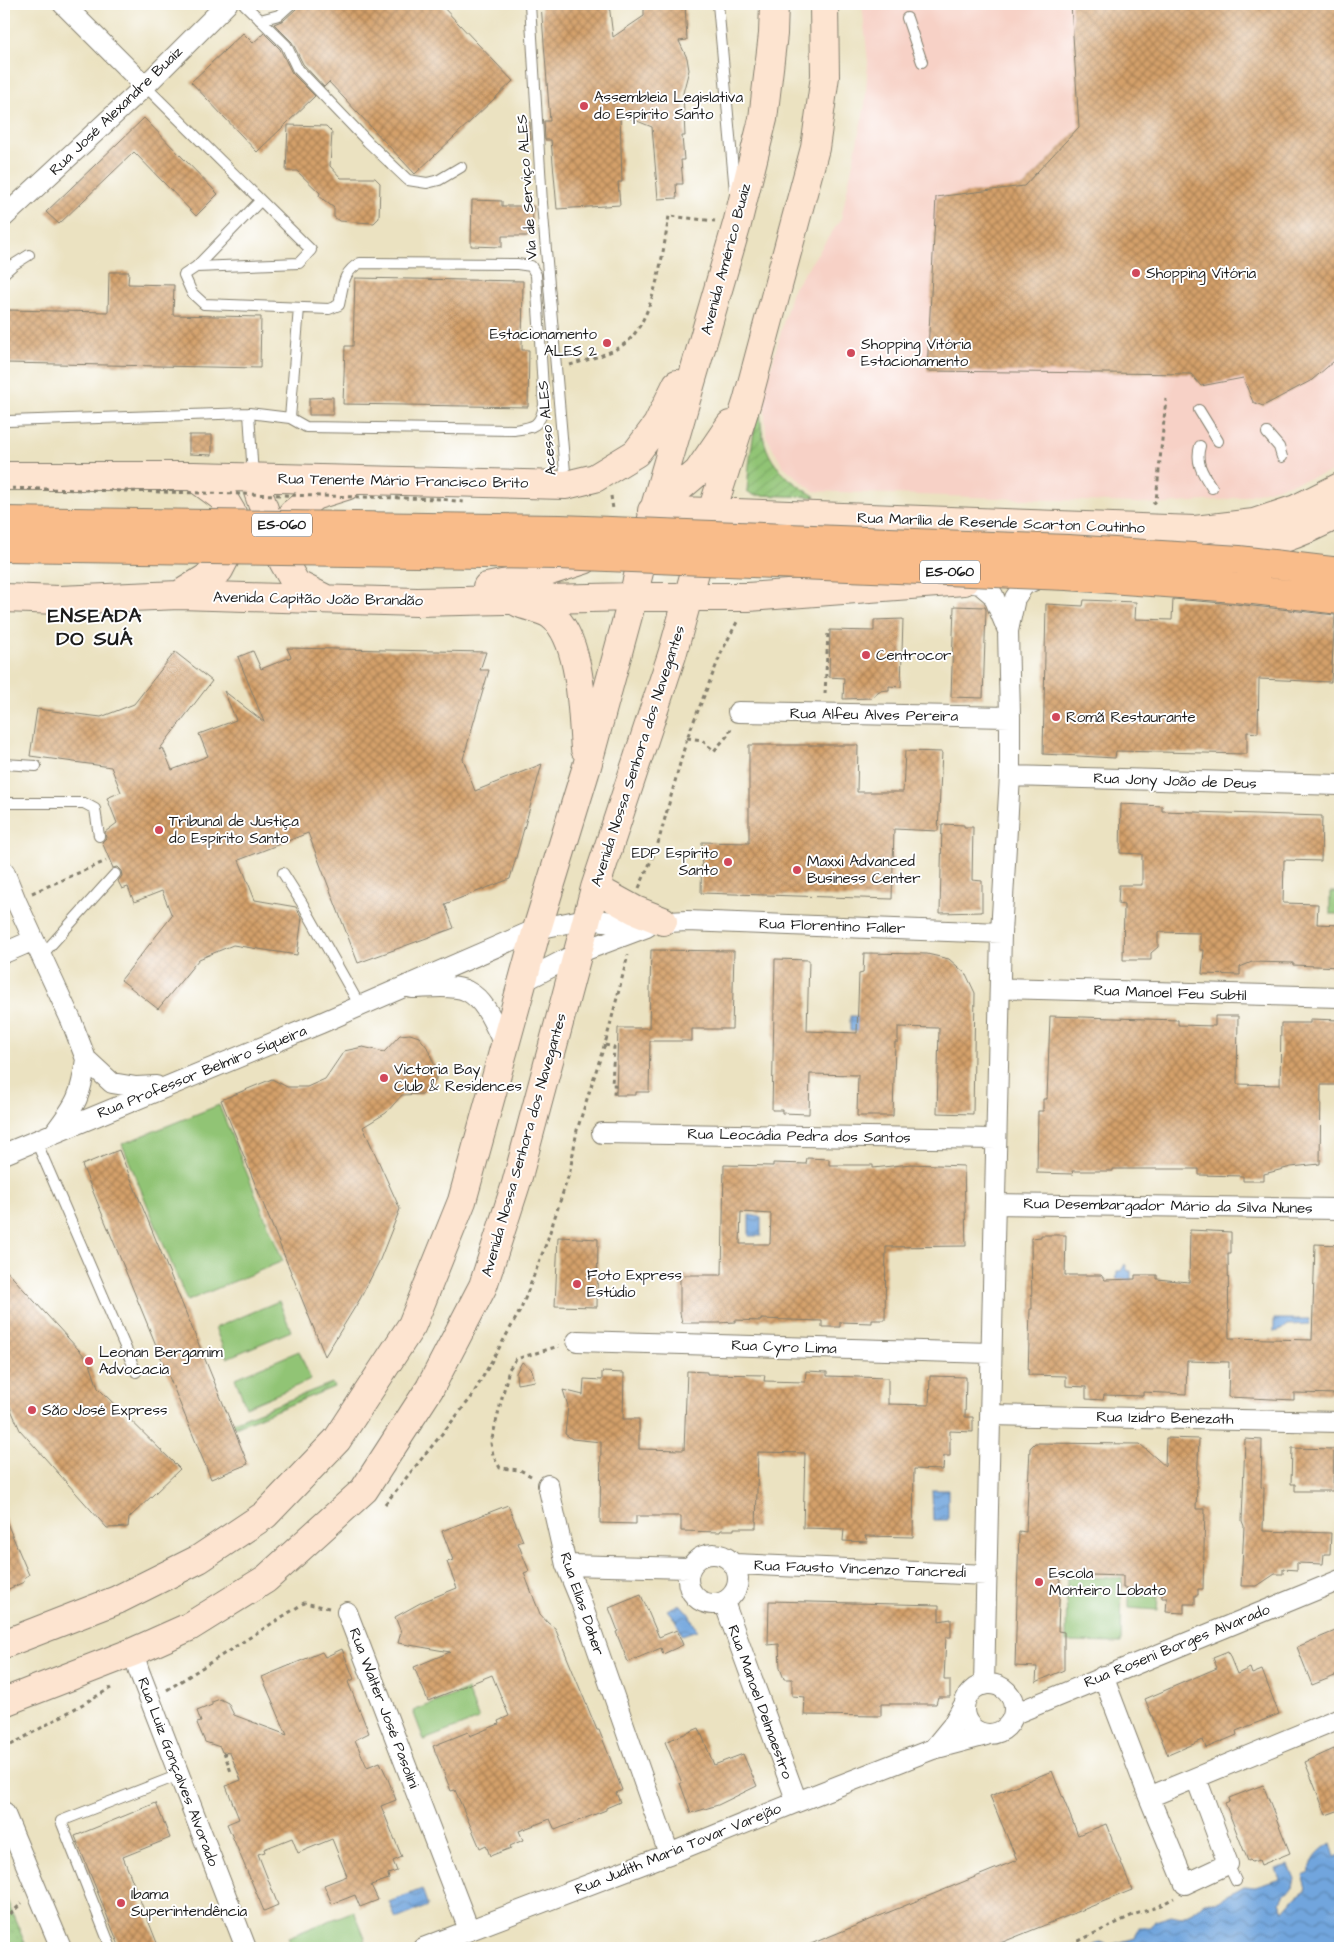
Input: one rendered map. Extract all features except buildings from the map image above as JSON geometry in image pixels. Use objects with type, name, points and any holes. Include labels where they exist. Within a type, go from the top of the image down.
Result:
[{"type":"main road","name":"Avenida Américo Buaiz","points":[[654,510],[737,224],[763,119],[773,34],[774,4]]},
{"type":"main road","points":[[417,602],[522,580],[584,560],[654,510],[698,472],[747,402],[815,148],[825,76],[824,4]]},
{"type":"main road","name":"Rua Tenente Mário Francisco Brito","points":[[4,476],[194,476],[566,485],[595,478],[636,453],[657,426],[712,313]]},
{"type":"main road","name":"Avenida Nossa Senhora dos Navegantes","points":[[4,1702],[136,1662],[266,1579],[364,1490],[430,1388],[483,1286],[516,1184],[595,888],[672,655],[712,510],[747,402]]},
{"type":"main road","points":[[179,595],[219,570],[232,545],[232,513],[223,498],[194,476]]},
{"type":"main road","points":[[253,477],[283,561],[296,584],[326,599]]},
{"type":"main road","points":[[283,561],[281,540],[292,514],[314,496],[359,481]]},
{"type":"main road","name":"Rua Marília de Resende Scarton Coutinho","points":[[654,510],[712,510],[1195,530],[1254,523],[1296,509],[1340,487]]},
{"type":"main road","points":[[4,1644],[116,1600],[199,1559],[265,1515],[337,1440],[412,1325],[462,1201],[537,929],[587,766],[633,597],[654,510]]},
{"type":"main road","points":[[633,597],[722,598],[783,595],[1045,575],[1158,570],[1276,542],[1316,526],[1340,513]]},
{"type":"main road","name":"ES-060","points":[[4,521],[590,530],[1068,548],[1239,560],[1340,572]]},
{"type":"main road","name":"ES-060","points":[[4,547],[579,556],[1093,578],[1245,588],[1340,600]]},
{"type":"main road","name":"Avenida Capitão João Brandão","points":[[4,598],[59,600],[179,595],[417,602],[633,597]]},
{"type":"main road","points":[[672,655],[695,617],[705,607],[722,598]]},
{"type":"main road","points":[[506,599],[550,614],[565,630],[573,651],[578,677],[587,766]]},
{"type":"main road","points":[[595,888],[635,910],[663,921]]},
{"type":"street","points":[[62,4],[144,86]]},
{"type":"street","name":"Rua José Alexandre Buaiz","points":[[4,217],[144,86],[226,4]]},
{"type":"street","points":[[984,1685],[1001,933],[1010,776],[1008,631],[1015,598],[1024,585],[1045,575]]},
{"type":"street","points":[[961,581],[980,584],[993,595],[1008,631]]},
{"type":"street","name":"Rua Alfeu Alves Pereira","points":[[738,712],[1010,716]]},
{"type":"street","name":"Rua Jony João de Deus","points":[[1010,776],[1340,785]]},
{"type":"street","points":[[4,871],[86,1059],[112,1083],[136,1087],[168,1086]]},
{"type":"street","name":"Rua Florentino Faller","points":[[537,929],[586,920],[632,924],[687,920],[1001,933]]},
{"type":"street","name":"Rua Florentino Faller","points":[[524,980],[578,953],[663,921]]},
{"type":"street","name":"Rua Professor Belmiro Siqueira","points":[[4,1154],[360,1006],[537,929]]},
{"type":"street","points":[[4,953],[38,948]]},
{"type":"street","name":"Rua Professor Belmiro Siqueira","points":[[400,989],[447,987],[466,990],[482,1004],[505,1046]]},
{"type":"street","name":"Rua Manoel Feu Subtil","points":[[1000,988],[1340,997]]},
{"type":"street","points":[[45,1138],[78,1100],[83,1086],[86,1059]]},
{"type":"street","name":"Rua Leocádia Pedra dos Santos","points":[[602,1133],[996,1140]]},
{"type":"street","name":"Rua Desembargador Mário da Silva Nunes","points":[[995,1204],[1340,1209]]},
{"type":"street","name":"Rua Cyro Lima","points":[[577,1341],[991,1353]]},
{"type":"street","name":"Rua Izidro Benezath","points":[[990,1414],[1340,1422]]},
{"type":"street","name":"Rua Elias Daher","points":[[548,1485],[566,1565],[580,1599],[669,1854]]},
{"type":"street","points":[[706,1554],[715,1554],[724,1556],[734,1564],[739,1580],[731,1597],[724,1602],[710,1604],[696,1598],[688,1585],[687,1576],[690,1568],[698,1558],[706,1554]]},
{"type":"street","name":"Rua Fausto Vincenzo Tancredi","points":[[734,1564],[986,1575]]},
{"type":"street","points":[[566,1565],[690,1568]]},
{"type":"street","name":"Rua Roseni Borges Alvarado","points":[[1014,1714],[1340,1580]]},
{"type":"street","name":"Rua Manoel Delmaestro","points":[[724,1602],[797,1802]]},
{"type":"street","name":"Rua Walter José Pasolini","points":[[347,1612],[469,1930]]},
{"type":"street","name":"Rua Luiz Gonçalves Alvorado","points":[[136,1662],[246,1948]]},
{"type":"street","points":[[1103,1676],[1149,1797],[1185,1884],[1232,1873],[1196,1778]]},
{"type":"street","points":[[984,1685],[995,1685],[1009,1694],[1014,1705],[1014,1714],[1008,1727],[1000,1732],[986,1735],[972,1729],[966,1721],[964,1705],[969,1694],[976,1688],[984,1685]]},
{"type":"street","name":"Rua Judith Maria Tovar Varejão","points":[[933,1749],[952,1726],[964,1705]]},
{"type":"street","points":[[1149,1797],[1340,1718]]},
{"type":"street","name":"Rua Judith Maria Tovar Varejão","points":[[423,1948],[669,1854],[933,1749],[986,1735]]},
{"type":"street","points":[[4,1812],[61,1948]]},
{"type":"lane","points":[[244,4],[286,45],[297,68],[368,142],[408,180],[427,182],[440,180],[461,167]]},
{"type":"lane","points":[[260,20],[279,15],[292,4]]},
{"type":"lane","name":"Via de Serviço ALES","points":[[530,4],[541,186],[557,369]]},
{"type":"lane","points":[[718,4],[737,224]]},
{"type":"lane","points":[[907,18],[922,62]]},
{"type":"lane","points":[[144,86],[311,250],[299,263],[196,267]]},
{"type":"lane","points":[[4,419],[8,421],[249,413],[290,418],[306,427],[514,430],[533,427],[541,419],[544,405],[536,276],[530,266],[517,264],[360,263],[350,268],[345,276],[339,305],[329,309],[204,304],[192,293],[184,275],[196,267],[260,201]]},
{"type":"lane","points":[[4,273],[13,265],[30,256]]},
{"type":"lane","points":[[290,418],[300,308]]},
{"type":"lane","name":"Acesso ALES","points":[[557,369],[566,485]]},
{"type":"lane","points":[[1199,410],[1218,441]]},
{"type":"lane","points":[[249,413],[253,477]]},
{"type":"lane","points":[[1267,433],[1279,447],[1282,457]]},
{"type":"lane","points":[[1200,446],[1198,464],[1212,488]]},
{"type":"lane","points":[[4,764],[36,766]]},
{"type":"lane","points":[[4,803],[84,803],[95,809],[99,836]]},
{"type":"lane","points":[[283,873],[302,903],[337,976],[360,1006]]},
{"type":"lane","points":[[38,948],[115,874]]},
{"type":"lane","points":[[45,1138],[136,1372]]},
{"type":"lane","points":[[111,1948],[61,1821],[179,1775]]},
{"type":"path","points":[[557,369],[606,354],[632,338],[648,309],[663,252],[669,216],[737,224]]},
{"type":"path","points":[[1156,501],[1166,399]]},
{"type":"path","points":[[824,714],[828,633]]},
{"type":"path","points":[[687,738],[702,740],[714,751],[727,736],[738,712]]},
{"type":"path","points":[[16,901],[107,860]]},
{"type":"path","points":[[605,1046],[614,1047],[612,1085],[615,1085],[614,1095]]},
{"type":"path","points":[[548,1485],[520,1470],[500,1468],[493,1455],[491,1443],[509,1369],[516,1359],[577,1341]]},
{"type":"path","name":"Rua Walter José Pasolini","points":[[150,1701],[304,1603],[347,1612]]},
{"type":"path","points":[[4,1749],[136,1662]]},
{"type":"path","points":[[224,1752],[231,1772]]},
{"type":"path","points":[[1064,1948],[1133,1915],[1157,1907],[1175,1898],[1185,1884]]},
{"type":"shaded area","points":[[862,4],[1340,4],[1340,470],[1246,496],[1222,500],[1163,504],[813,491],[783,466],[766,436],[764,393],[792,291],[841,219],[865,105],[868,62]]},
{"type":"green space","points":[[760,404],[763,436],[772,460],[789,479],[816,497],[753,495],[747,491],[757,410]]},
{"type":"green space","points":[[1330,892],[1340,892],[1340,914],[1330,914]]},
{"type":"green space","points":[[219,1105],[283,1261],[187,1301],[122,1144]]},
{"type":"green space","points":[[279,1301],[291,1331],[227,1358],[215,1328]]},
{"type":"green space","points":[[299,1351],[311,1380],[246,1407],[235,1378]]},
{"type":"green space","points":[[332,1383],[334,1387],[235,1427],[233,1422]]},
{"type":"green space","points":[[1067,1577],[1122,1578],[1121,1643],[1066,1642]]},
{"type":"green space","points":[[1129,1595],[1158,1597],[1157,1610],[1129,1608]]},
{"type":"green space","points":[[467,1690],[479,1719],[424,1740],[413,1711]]},
{"type":"green space","points":[[4,1893],[27,1948],[4,1948]]},
{"type":"green space","points":[[354,1911],[366,1941],[348,1948],[293,1948],[288,1937]]},
{"type":"water","points":[[850,1016],[893,1017],[893,1032],[850,1031]]},
{"type":"water","points":[[749,1215],[761,1217],[761,1236],[749,1236]]},
{"type":"water","points":[[1125,1264],[1128,1271],[1131,1271],[1131,1295],[1116,1295],[1117,1271],[1121,1271]]},
{"type":"water","points":[[1274,1319],[1310,1319],[1309,1324],[1288,1325],[1282,1330],[1274,1332]]},
{"type":"water","points":[[932,1490],[948,1490],[948,1520],[933,1520]]},
{"type":"water","points":[[680,1604],[689,1614],[697,1630],[682,1635],[676,1621],[667,1610]]},
{"type":"water","points":[[1331,1843],[1335,1857],[1340,1855],[1340,1948],[1090,1948],[1099,1942],[1110,1945],[1135,1938],[1139,1927],[1150,1927],[1155,1920],[1171,1915],[1183,1917],[1204,1903],[1217,1901],[1244,1886],[1255,1887],[1280,1879],[1276,1869],[1289,1865],[1295,1880],[1293,1888],[1284,1894],[1280,1902],[1284,1911],[1296,1897],[1307,1889],[1303,1875],[1310,1872],[1316,1855]]},
{"type":"water","points":[[422,1889],[428,1906],[396,1919],[389,1902]]},
{"type":"place","name":"Assembleia Legislativa do Espírito Santo","points":[[584,106]]},
{"type":"place","name":"Shopping Vitória","points":[[1136,273]]},
{"type":"place","name":"Estacionamento ALES 2","points":[[607,343]]},
{"type":"place","name":"Shopping Vitória Estacionamento","points":[[851,353]]},
{"type":"place","name":"Centrocor","points":[[866,655]]},
{"type":"place","name":"Romã Restaurante","points":[[1056,717]]},
{"type":"place","name":"Tribunal de Justiça do Espírito Santo","points":[[159,830]]},
{"type":"place","name":"EDP Espírito Santo","points":[[728,862]]},
{"type":"place","name":"Maxxi Advanced Business Center","points":[[797,870]]},
{"type":"place","name":"Victoria Bay Club & Residences","points":[[384,1078]]},
{"type":"place","name":"Foto Express Estúdio","points":[[577,1284]]},
{"type":"place","name":"Leonan Bergamim Advocacia","points":[[89,1361]]},
{"type":"place","name":"São José Express","points":[[32,1410]]},
{"type":"place","name":"Escola Monteiro Lobato","points":[[1039,1582]]},
{"type":"place","name":"Ibama Superintendência","points":[[121,1903]]},
{"type":"district","name":"ENSEADA DO SUÁ","points":[[95,628]]}]
